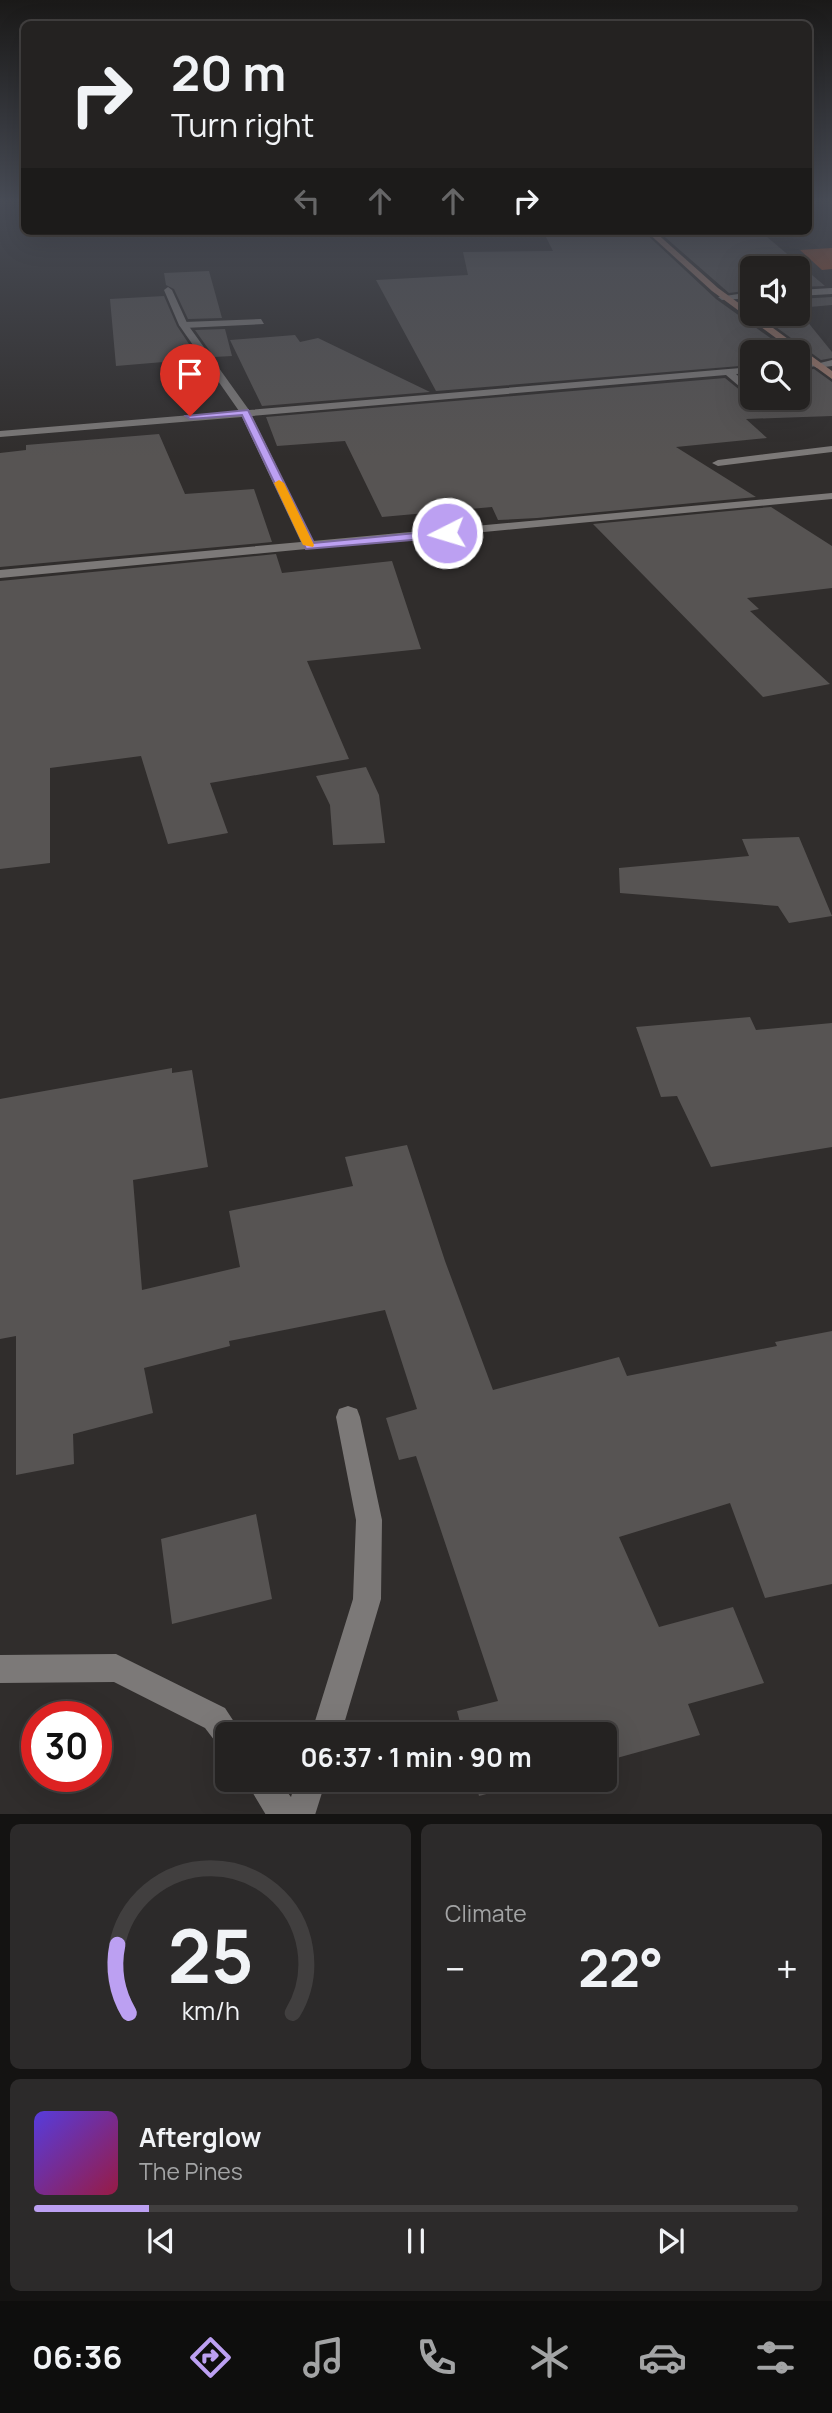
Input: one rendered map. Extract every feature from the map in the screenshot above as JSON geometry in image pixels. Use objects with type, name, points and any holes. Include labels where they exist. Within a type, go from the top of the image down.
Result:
[{"type":"main road","points":[[712,288],[832,376]]},
{"type":"street","points":[[168,290],[184,325],[245,412],[310,547]]},
{"type":"street","points":[[810,292],[832,291]]},
{"type":"street","points":[[722,297],[740,296]]},
{"type":"street","points":[[184,325],[261,322]]},
{"type":"street","points":[[810,365],[832,363]]},
{"type":"street","points":[[0,434],[740,371]]},
{"type":"street","points":[[727,372],[740,383]]},
{"type":"street","points":[[718,463],[832,449]]},
{"type":"street","points":[[0,574],[832,496]]},
{"type":"street","points":[[330,1722],[367,1599],[369,1520],[348,1417]]},
{"type":"street","points":[[0,1669],[116,1668],[215,1718],[218,1722]]},
{"type":"street","points":[[269,1792],[284,1814]]},
{"type":"street","points":[[300,1814],[307,1792]]},
{"type":"building","points":[[171,288],[214,288],[222,318],[188,319]]},
{"type":"building","points":[[380,288],[704,288],[740,316],[740,326],[754,326],[773,340],[740,340],[740,366],[436,391]]},
{"type":"building","points":[[723,288],[740,288],[740,292],[729,293]]},
{"type":"building","points":[[164,296],[177,326],[199,359],[116,366],[110,299]]},
{"type":"building","points":[[832,297],[832,305],[810,307],[810,298]]},
{"type":"building","points":[[810,325],[832,352],[832,358],[821,360],[810,352],[810,340],[794,340],[775,326]]},
{"type":"building","points":[[225,329],[232,356],[214,357],[195,330]]},
{"type":"building","points":[[295,335],[300,342],[318,338],[430,392],[262,406],[230,340]]},
{"type":"building","points":[[814,369],[832,382],[832,416],[746,419],[767,438],[676,447],[756,497],[537,518],[498,520],[492,507],[382,517],[345,441],[277,446],[266,417],[725,378],[740,390],[740,410],[810,410],[810,370]]},
{"type":"building","points":[[159,434],[185,494],[254,489],[272,542],[0,567],[0,453],[26,450],[26,445]]},
{"type":"building","points":[[771,507],[832,546],[832,588],[747,598],[759,609],[750,611],[830,684],[763,697],[593,524]]},
{"type":"building","points":[[276,554],[282,573],[392,561],[421,649],[307,661],[349,759],[210,783],[228,833],[168,844],[141,756],[50,768],[50,863],[0,869],[0,581]]},
{"type":"building","points":[[366,767],[379,795],[385,843],[333,845],[330,805],[316,776]]},
{"type":"building","points":[[799,837],[832,916],[789,923],[778,906],[620,893],[619,868],[749,856],[742,839]]},
{"type":"building","points":[[750,1017],[756,1030],[832,1023],[832,1147],[711,1167],[677,1096],[661,1097],[636,1027]]},
{"type":"building","points":[[172,1068],[172,1073],[192,1070],[208,1167],[133,1180],[142,1290],[240,1267],[229,1211],[353,1186],[345,1157],[407,1145],[445,1261],[493,1390],[619,1357],[627,1376],[777,1346],[775,1342],[832,1331],[832,1584],[765,1598],[730,1503],[619,1537],[659,1627],[733,1607],[764,1683],[688,1704],[700,1735],[617,1758],[617,1722],[460,1722],[457,1711],[498,1701],[416,1456],[399,1460],[386,1418],[417,1409],[385,1310],[229,1341],[230,1346],[144,1368],[153,1413],[73,1434],[74,1464],[16,1475],[16,1336],[0,1339],[0,1099]]},
{"type":"building","points":[[256,1514],[272,1599],[172,1624],[161,1539]]},
{"type":"building","points":[[478,1792],[494,1792],[479,1796]]},
{"type":"slow traffic","points":[[279,483],[309,545]]},
{"type":"route","points":[[190,416],[245,412],[310,547],[447,533]]}]
